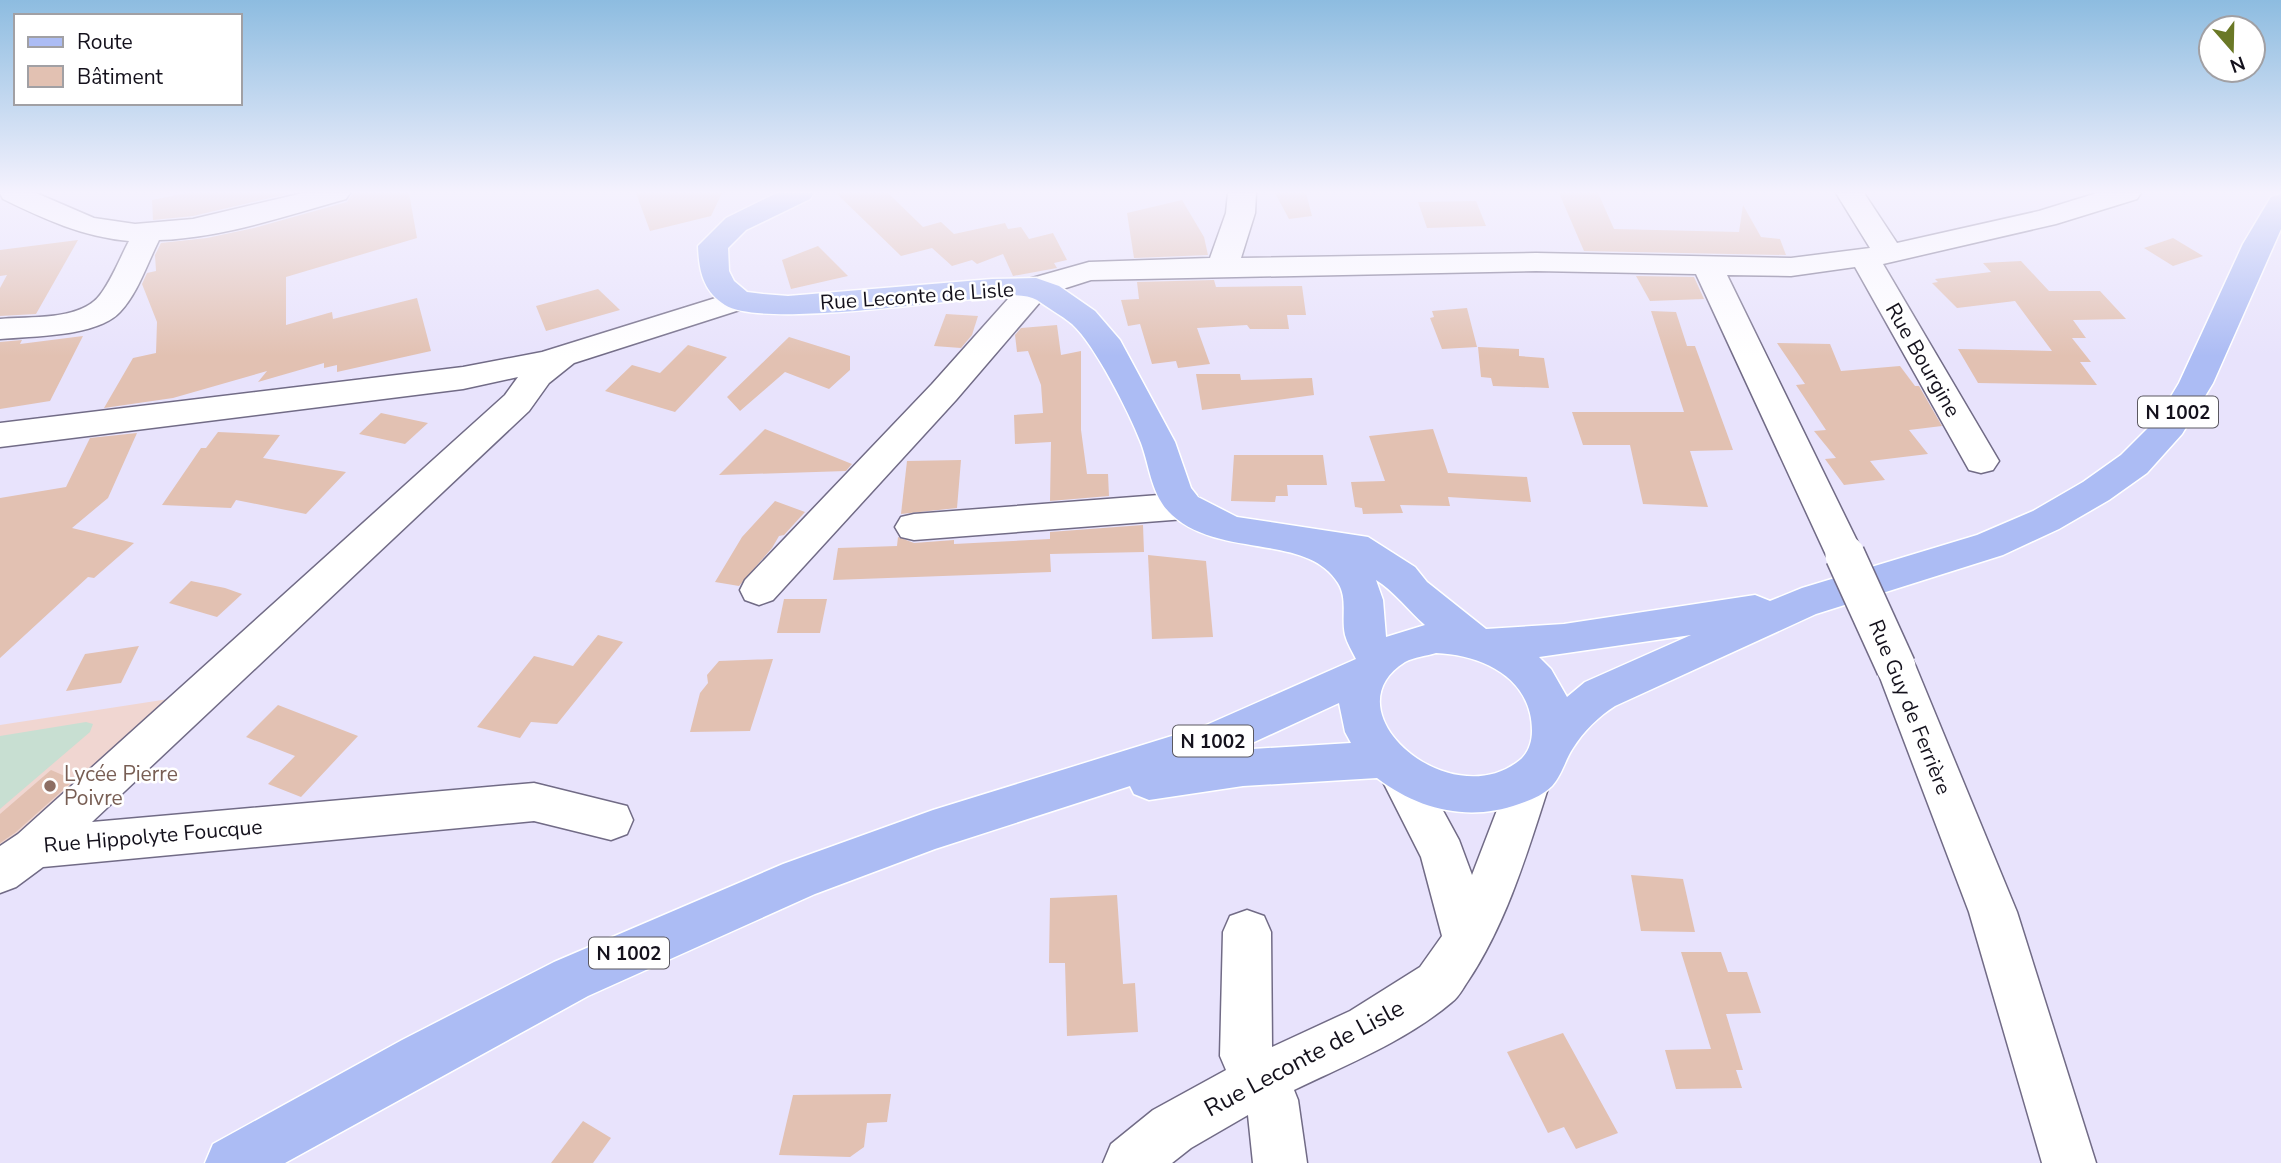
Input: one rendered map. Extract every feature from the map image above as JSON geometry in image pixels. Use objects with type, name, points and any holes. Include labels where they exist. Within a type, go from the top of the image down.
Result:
[{"type":"main road","points":[[713,247],[714,271],[721,286],[738,300]]},
{"type":"main road","name":"N 1002","points":[[1555,738],[1588,702],[1600,694],[1802,603],[1990,545],[2046,520],[2096,491],[2134,464],[2170,426],[2196,383],[2257,247]]},
{"type":"main road","name":"Rue Leconte de Lisle","points":[[738,300],[788,306],[992,288],[1036,288],[1048,293],[1084,318],[1109,347],[1158,442],[1172,477],[1174,493],[1185,506]]},
{"type":"main road","points":[[1185,506],[1218,526],[1355,547],[1401,577],[1413,592],[1479,643],[1520,664],[1544,691],[1555,722],[1555,738],[1550,753],[1529,779],[1501,792],[1468,796],[1433,789],[1393,766],[1371,744],[1360,711],[1360,694],[1373,666],[1389,651],[1419,639],[1436,637],[1479,643]]},
{"type":"main road","points":[[1300,539],[1340,558],[1357,580],[1364,600],[1365,635],[1373,666]]},
{"type":"main road","name":"N 1002","points":[[1479,643],[1564,640],[1802,603]]},
{"type":"main road","name":"N 1002","points":[[232,1163],[420,1058],[571,979],[799,879],[933,830],[1215,741],[1373,666]]},
{"type":"main road","name":"N 1002","points":[[1050,795],[1243,768],[1393,766]]},
{"type":"street","points":[[0,329],[66,322],[109,307],[140,247]]},
{"type":"street","points":[[1225,267],[1224,260],[1230,247]]},
{"type":"street","name":"Rue Bourgine","points":[[1873,247],[1981,461]]},
{"type":"street","points":[[759,590],[944,392],[1036,288],[1089,271],[1536,262],[1791,267],[1877,256],[1905,247]]},
{"type":"street","name":"Rue Guy de Ferrière","points":[[1714,267],[1711,276],[1896,667],[1993,912],[2068,1163]]},
{"type":"street","name":"Rue Hippolyte Foucque","points":[[0,435],[463,378],[562,357],[738,300]]},
{"type":"street","name":"Rue Hippolyte Foucque","points":[[17,860],[517,403],[537,375],[562,357]]},
{"type":"street","points":[[914,527],[1185,506]]},
{"type":"street","points":[[1393,766],[1443,853],[1467,942]]},
{"type":"street","name":"Rue Leconte de Lisle","points":[[1130,1163],[1172,1129],[1263,1078],[1368,1029],[1437,985],[1467,942],[1503,856],[1529,779]]},
{"type":"street","name":"Rue Hippolyte Foucque","points":[[17,860],[534,802],[611,820]]},
{"type":"street","points":[[1247,932],[1246,1056],[1263,1078],[1272,1100],[1280,1163]]},
{"type":"shaded area","name":"Lycée Pierre Poivre","points":[[201,694],[0,872],[0,725]]},
{"type":"green space","points":[[86,722],[93,724],[90,732],[0,809],[0,736]]},
{"type":"building","points":[[74,247],[36,314],[0,316],[0,288],[7,275],[0,276],[0,250]]},
{"type":"building","points":[[159,247],[386,247],[286,277],[286,325],[332,312],[333,319],[417,298],[431,351],[337,372],[337,365],[324,368],[324,363],[258,382],[267,371],[173,398],[104,408],[133,358],[156,353],[157,322],[142,284],[147,273],[156,271],[155,255]]},
{"type":"building","points":[[819,247],[848,276],[791,289],[782,260]]},
{"type":"building","points":[[892,247],[1060,247],[1067,260],[1054,263],[1057,268],[1013,276],[1003,254],[977,264],[972,260],[952,266],[932,248],[901,256]]},
{"type":"building","points":[[1132,247],[1206,247],[1208,255],[1134,258]]},
{"type":"building","points":[[1582,247],[1783,247],[1786,255],[1584,251]]},
{"type":"building","points":[[2188,247],[2203,256],[2173,266],[2144,248]]},
{"type":"building","points":[[2021,261],[2049,291],[2100,291],[2126,319],[2073,320],[2086,338],[2072,338],[2091,362],[2080,362],[2097,385],[1978,383],[1958,349],[2052,351],[2015,301],[1957,308],[1932,283],[1938,282],[1935,279],[1991,272],[1983,263]]},
{"type":"building","points":[[1636,276],[1694,277],[1704,299],[1650,301]]},
{"type":"building","points":[[1214,280],[1216,287],[1302,286],[1306,315],[1287,315],[1289,329],[1250,329],[1247,325],[1197,328],[1210,364],[1178,368],[1176,361],[1152,364],[1140,324],[1128,326],[1121,300],[1139,299],[1137,282]]},
{"type":"building","points":[[598,289],[620,310],[546,331],[536,306]]},
{"type":"building","points":[[1467,308],[1477,347],[1442,349],[1430,318],[1434,317],[1432,311]]},
{"type":"building","points":[[1651,311],[1676,312],[1687,346],[1695,346],[1733,450],[1690,451],[1708,507],[1643,504],[1630,445],[1583,445],[1572,412],[1684,412]]},
{"type":"building","points":[[946,314],[978,316],[972,335],[961,348],[934,346]]},
{"type":"building","points":[[1057,325],[1061,355],[1081,351],[1081,430],[1087,474],[1108,474],[1109,496],[1050,501],[1051,442],[1015,444],[1014,415],[1043,413],[1041,385],[1028,351],[1017,352],[1015,335],[1021,328]]},
{"type":"building","points":[[83,336],[50,401],[0,409],[0,342],[22,340],[20,344]]},
{"type":"building","points":[[789,337],[850,356],[850,370],[829,389],[785,372],[740,411],[727,397]]},
{"type":"building","points":[[1777,343],[1830,344],[1841,371],[1900,366],[1915,386],[1919,386],[1942,426],[1909,430],[1928,454],[1870,461],[1885,480],[1844,485],[1825,459],[1836,458],[1814,431],[1826,430],[1796,385],[1805,384]]},
{"type":"building","points":[[688,345],[727,357],[675,412],[605,391],[632,365],[660,373]]},
{"type":"building","points":[[1478,347],[1519,349],[1519,356],[1544,358],[1549,388],[1493,386],[1491,378],[1481,377]]},
{"type":"building","points":[[1196,374],[1240,374],[1241,380],[1312,378],[1314,395],[1202,410]]},
{"type":"building","points":[[381,413],[428,423],[405,444],[359,434]]},
{"type":"building","points":[[765,429],[852,464],[846,471],[719,475]]},
{"type":"building","points":[[1433,429],[1448,473],[1527,477],[1531,502],[1448,497],[1450,506],[1400,505],[1403,513],[1363,514],[1362,508],[1355,507],[1351,482],[1385,481],[1369,436]]},
{"type":"building","points":[[218,432],[280,435],[263,458],[346,472],[306,514],[236,500],[231,508],[162,505],[201,448],[206,448]]},
{"type":"building","points":[[137,433],[108,498],[72,528],[134,543],[94,578],[88,577],[0,658],[0,498],[66,487],[90,438]]},
{"type":"building","points":[[1234,455],[1323,455],[1327,485],[1287,485],[1288,496],[1276,496],[1275,502],[1231,501]]},
{"type":"building","points":[[961,460],[957,508],[901,514],[907,461]]},
{"type":"building","points":[[775,501],[805,512],[784,535],[779,536],[739,586],[715,582],[742,537]]},
{"type":"building","points":[[1143,525],[1144,552],[1050,554],[1051,572],[833,580],[838,548],[897,546],[898,537],[914,543],[954,540],[954,544],[1050,539],[1050,532]]},
{"type":"building","points":[[1148,555],[1206,561],[1213,637],[1152,639]]},
{"type":"building","points":[[191,581],[242,594],[217,617],[169,603]]},
{"type":"building","points":[[784,599],[827,599],[820,633],[777,633]]},
{"type":"building","points":[[598,635],[623,642],[557,724],[531,722],[520,738],[477,727],[534,656],[573,666]]},
{"type":"building","points":[[139,646],[121,683],[66,691],[85,654]]},
{"type":"building","points":[[773,659],[750,731],[690,732],[700,693],[708,683],[707,675],[719,661]]},
{"type":"building","points":[[278,705],[358,736],[301,797],[268,784],[295,756],[246,737]]},
{"type":"building","points":[[51,770],[74,780],[0,843],[0,814]]},
{"type":"building","points":[[1631,875],[1683,879],[1695,932],[1641,931]]},
{"type":"building","points":[[1117,895],[1123,984],[1135,983],[1138,1032],[1067,1036],[1065,963],[1049,963],[1050,898]]},
{"type":"building","points":[[1681,952],[1721,952],[1728,972],[1747,972],[1761,1013],[1726,1014],[1743,1070],[1736,1070],[1742,1088],[1676,1089],[1665,1050],[1711,1049]]},
{"type":"building","points":[[1563,1033],[1618,1133],[1576,1149],[1564,1127],[1548,1133],[1507,1052]]},
{"type":"building","points":[[891,1094],[887,1122],[867,1123],[864,1147],[850,1157],[779,1155],[793,1095]]},
{"type":"building","points":[[583,1121],[611,1138],[593,1163],[551,1163]]},
{"type":"place","name":"Lycée Pierre Poivre","points":[[50,786]]}]
